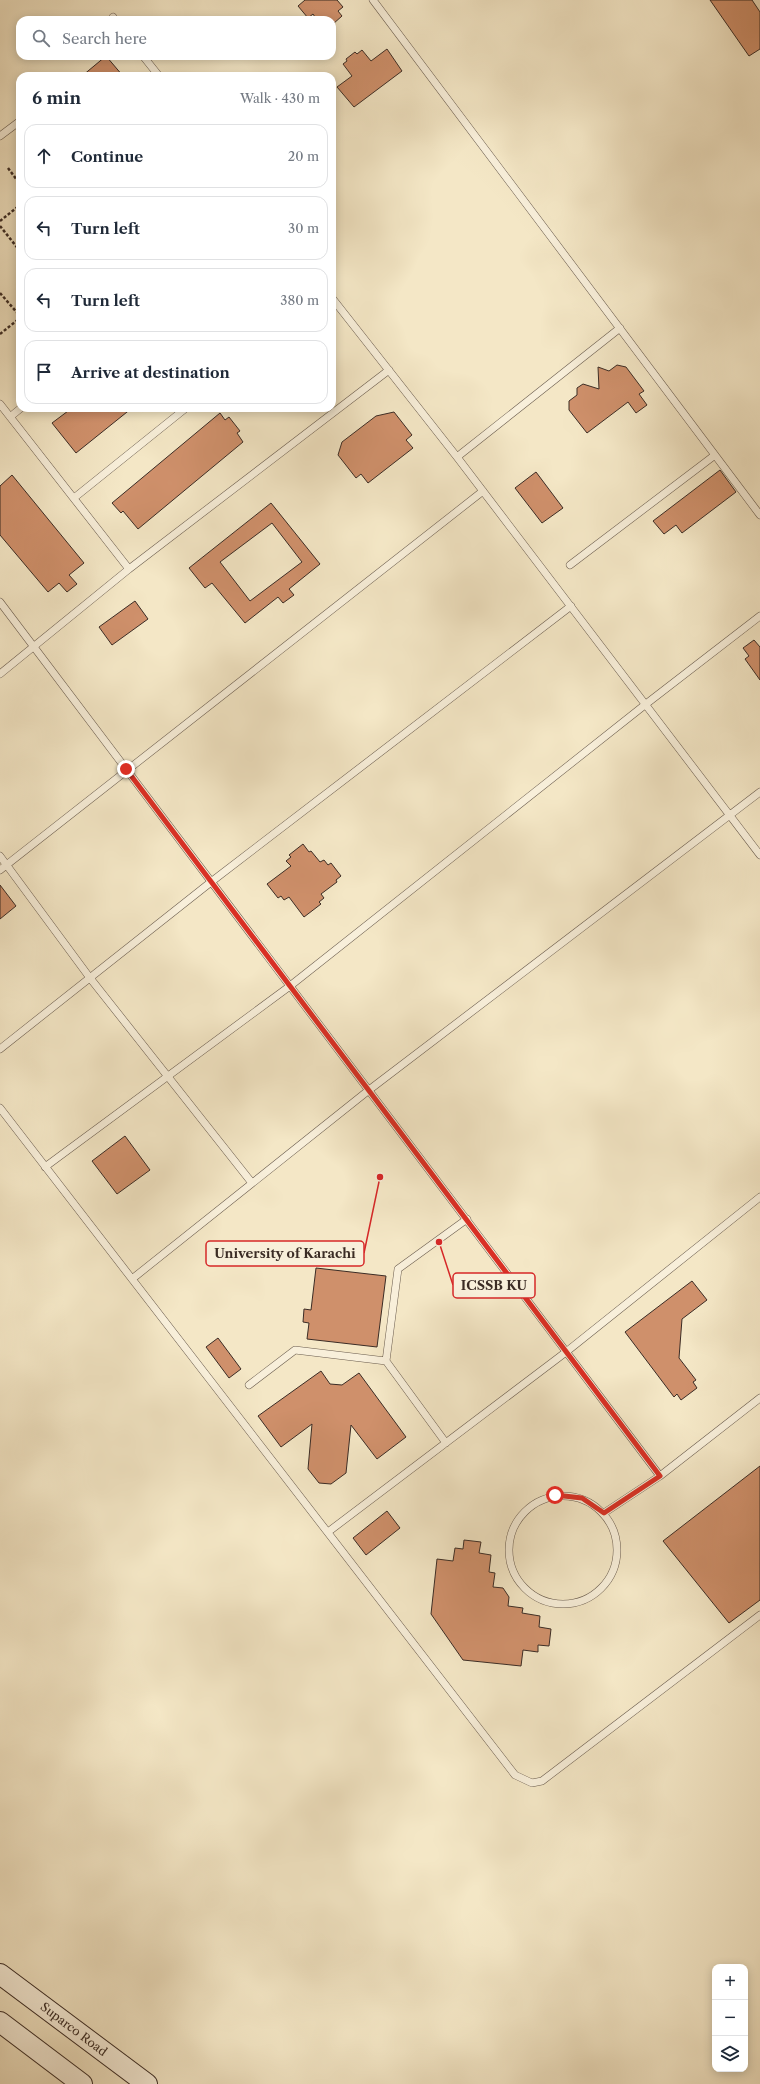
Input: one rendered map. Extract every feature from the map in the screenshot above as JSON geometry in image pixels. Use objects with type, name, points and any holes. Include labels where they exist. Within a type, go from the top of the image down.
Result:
[{"type":"main road","name":"Suparco Road","points":[[0,1974],[147,2084]]},
{"type":"main road","points":[[0,2022],[82,2084]]},
{"type":"lane","points":[[373,0],[715,454],[760,516]]},
{"type":"lane","points":[[146,60],[156,72]]},
{"type":"lane","points":[[0,135],[16,124]]},
{"type":"lane","points":[[336,303],[457,457],[760,855]]},
{"type":"lane","points":[[457,457],[620,328]]},
{"type":"lane","points":[[336,407],[388,370]]},
{"type":"lane","points":[[0,404],[129,569]]},
{"type":"lane","points":[[10,417],[16,412]]},
{"type":"lane","points":[[74,498],[181,412]]},
{"type":"lane","points":[[0,674],[34,648],[129,569],[329,412]]},
{"type":"lane","points":[[570,565],[715,454]]},
{"type":"lane","points":[[0,870],[126,769],[483,491]]},
{"type":"lane","points":[[0,602],[660,1476]]},
{"type":"lane","points":[[0,1049],[211,882],[571,606]]},
{"type":"lane","points":[[45,1167],[290,986],[646,704],[760,616]]},
{"type":"lane","points":[[132,1278],[369,1090],[760,792]]},
{"type":"lane","points":[[0,856],[90,978],[169,1076],[252,1183]]},
{"type":"lane","points":[[0,1108],[515,1775],[532,1783],[542,1780],[760,1615]]},
{"type":"lane","points":[[328,1532],[566,1352],[760,1197]]},
{"type":"lane","points":[[446,1443],[386,1361],[398,1269],[466,1220]]},
{"type":"lane","points":[[249,1384],[295,1350],[386,1361]]},
{"type":"lane","points":[[604,1513],[660,1476],[760,1398]]},
{"type":"lane","points":[[555,1495],[582,1498],[604,1513],[617,1536],[617,1562],[606,1586],[584,1602],[558,1605],[532,1597],[514,1577],[508,1552],[513,1526],[530,1506],[555,1495]]},
{"type":"path","points":[[8,168],[16,179]]},
{"type":"path","points":[[0,221],[16,208]]},
{"type":"path","points":[[0,226],[16,246]]},
{"type":"path","points":[[0,292],[16,312]]},
{"type":"path","points":[[0,334],[16,320]]},
{"type":"building","points":[[305,0],[337,0],[343,7],[338,11],[342,16],[336,21],[336,16],[314,16],[313,14],[306,16],[298,6]]},
{"type":"building","points":[[710,0],[752,0],[760,12],[760,49],[749,56]]},
{"type":"building","points":[[387,49],[402,71],[354,107],[337,87],[352,76],[343,64],[347,61],[346,59],[355,52],[357,54],[362,50],[371,61]]},
{"type":"building","points":[[101,60],[109,60],[120,72],[87,72]]},
{"type":"building","points":[[617,365],[626,367],[644,391],[639,394],[647,405],[636,413],[628,402],[587,433],[569,410],[569,401],[577,395],[577,388],[583,384],[599,389],[598,367],[609,371]]},
{"type":"building","points":[[67,412],[127,412],[76,453],[52,423]]},
{"type":"building","points":[[394,412],[412,435],[406,440],[413,448],[368,483],[361,474],[356,478],[338,455],[342,442],[376,416]]},
{"type":"building","points":[[220,413],[225,420],[229,417],[240,431],[237,433],[243,442],[138,529],[123,511],[121,513],[112,503]]},
{"type":"building","points":[[720,470],[736,492],[682,533],[676,525],[664,534],[653,521]]},
{"type":"building","points":[[536,472],[563,508],[542,523],[515,488]]},
{"type":"building","points":[[12,475],[84,563],[69,575],[77,584],[67,592],[59,583],[48,592],[0,535],[0,486]]},
{"type":"building","points":[[271,503],[320,564],[289,589],[294,595],[283,603],[278,597],[245,623],[212,583],[205,588],[189,568]],"holes":[[[272,523],[302,562],[250,601],[220,562]]]},
{"type":"building","points":[[135,601],[148,619],[112,645],[99,627]]},
{"type":"building","points":[[754,640],[760,647],[760,680],[745,659],[749,656],[743,648]]},
{"type":"building","points":[[303,844],[320,862],[324,860],[328,865],[331,863],[341,876],[336,880],[337,882],[321,894],[324,898],[319,902],[321,904],[304,917],[289,897],[284,900],[281,896],[278,898],[267,884],[291,866],[286,861],[291,857],[289,855]]},
{"type":"building","points":[[0,885],[16,906],[0,919]]},
{"type":"building","points":[[125,1136],[150,1170],[117,1194],[92,1161]]},
{"type":"building","points":[[316,1268],[386,1276],[377,1347],[307,1339],[309,1323],[303,1322],[304,1309],[311,1310]]},
{"type":"building","points":[[692,1281],[707,1300],[682,1319],[679,1358],[696,1380],[693,1382],[697,1388],[681,1400],[677,1394],[674,1397],[625,1332]]},
{"type":"building","points":[[218,1338],[241,1369],[229,1378],[206,1347]]},
{"type":"building","points":[[321,1371],[330,1384],[342,1385],[359,1373],[406,1437],[377,1459],[351,1425],[346,1473],[331,1484],[319,1483],[308,1469],[312,1424],[281,1447],[258,1416]]},
{"type":"building","points":[[760,1466],[760,1600],[729,1623],[663,1541]]},
{"type":"building","points":[[387,1511],[400,1528],[366,1555],[353,1538]]},
{"type":"building","points":[[464,1540],[481,1542],[479,1553],[491,1555],[489,1572],[495,1573],[493,1587],[503,1588],[509,1597],[508,1606],[523,1608],[522,1613],[540,1616],[539,1627],[551,1629],[549,1646],[538,1645],[538,1652],[523,1650],[521,1666],[463,1660],[431,1614],[437,1559],[453,1561],[455,1548],[463,1549]]},
{"type":"place","name":"University of Karachi","points":[[380,1177]]},
{"type":"place","name":"ICSSB KU","points":[[439,1242]]},
{"type":"route","points":[[126,769],[660,1476],[604,1513],[582,1498],[555,1495]]}]
